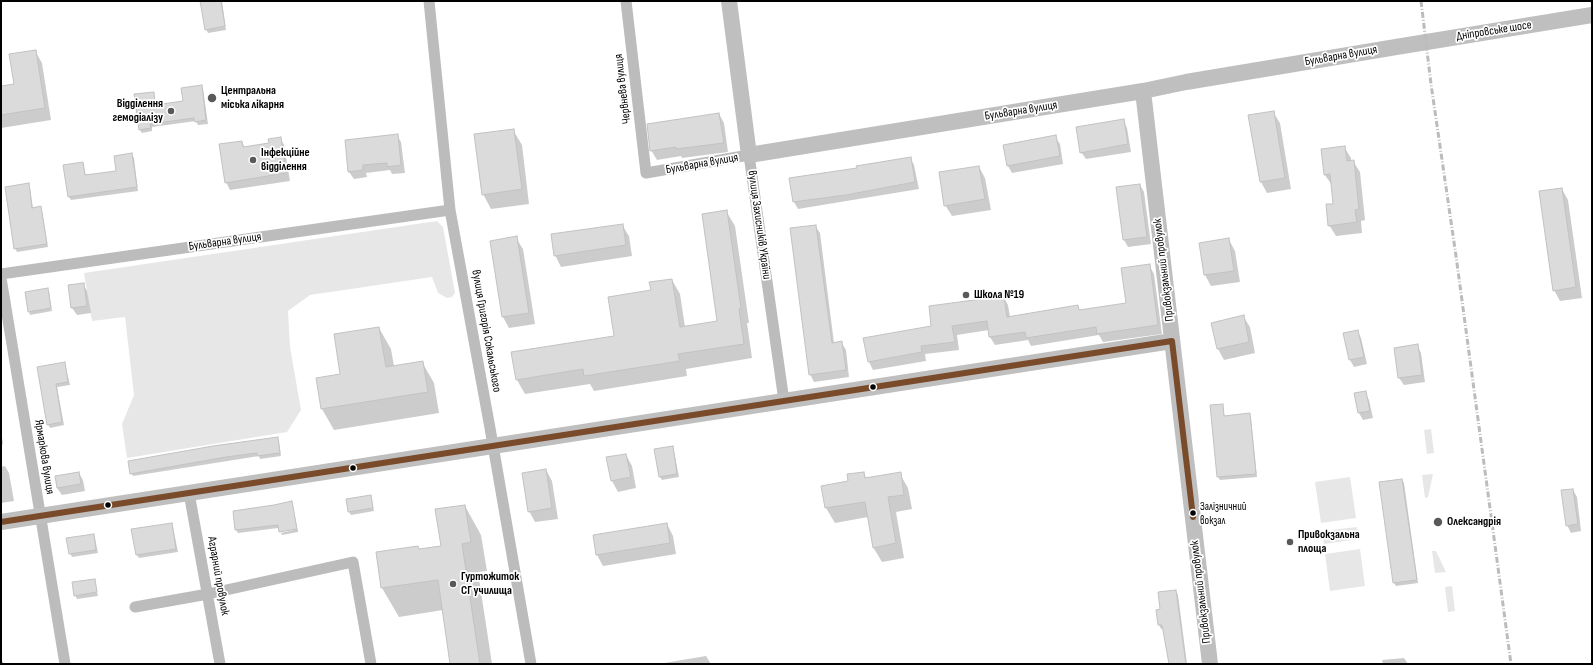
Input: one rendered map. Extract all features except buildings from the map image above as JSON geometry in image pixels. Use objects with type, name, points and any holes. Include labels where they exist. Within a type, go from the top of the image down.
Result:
[{"type":"street","name":"вулиця Григорія Сокальського","points":[[429,1],[450,210],[531,664]]},
{"type":"street","name":"Червнева вулиця","points":[[626,1],[646,173]]},
{"type":"street","name":"вулиця Захисників України","points":[[728,1],[784,401]]},
{"type":"street","name":"Дніпровське шосе","points":[[1396,47],[1592,15]]},
{"type":"street","name":"Бульварна вулиця","points":[[646,173],[1143,91],[1186,82],[1396,47]]},
{"type":"street","name":"Привокзальний провулок","points":[[1143,91],[1210,664]]},
{"type":"street","name":"Бульварна вулиця","points":[[1,274],[450,210]]},
{"type":"street","name":"Ярмаркова вулиця","points":[[1,278],[65,664]]},
{"type":"street","points":[[1,522],[1172,341]]},
{"type":"street","name":"Аграрний провулок","points":[[189,493],[220,664]]},
{"type":"street","points":[[135,607],[208,594],[353,562],[370,664]]},
{"type":"shaded area","points":[[437,221],[443,227],[455,293],[452,297],[447,298],[438,293],[432,277],[310,295],[288,311],[290,347],[301,410],[287,432],[127,458],[122,424],[134,395],[125,317],[92,321],[84,273]]},
{"type":"shaded area","points":[[1431,429],[1434,453],[1427,454],[1424,430]]},
{"type":"shaded area","points":[[1433,474],[1428,497],[1425,498],[1422,475]]},
{"type":"shaded area","points":[[1350,477],[1356,518],[1321,523],[1315,482]]},
{"type":"shaded area","points":[[1357,527],[1359,539],[1324,544],[1322,531]]},
{"type":"shaded area","points":[[1360,549],[1365,586],[1330,591],[1325,554]]},
{"type":"shaded area","points":[[1432,551],[1436,551],[1446,572],[1435,573]]},
{"type":"shaded area","points":[[1452,586],[1455,611],[1448,612],[1445,587]]},
{"type":"railway","points":[[1421,1],[1431,84],[1456,256],[1511,664]]},
{"type":"transit line","points":[[1,522],[1172,341],[1193,517]]},
{"type":"place","name":"Центральна міська лікарня","points":[[212,98]]},
{"type":"place","name":"Відділення гемодіалізу","points":[[171,111]]},
{"type":"place","name":"Інфекційне відділення","points":[[253,160]]},
{"type":"place","name":"Школа №19","points":[[966,295]]},
{"type":"place","name":"Залізничний вокзал","points":[[1193,513]]},
{"type":"place","name":"Олександрія","points":[[1438,522]]},
{"type":"place","name":"Привокзальна площа","points":[[1290,542]]},
{"type":"place","name":"Гуртожиток СГ училища","points":[[453,584]]}]
